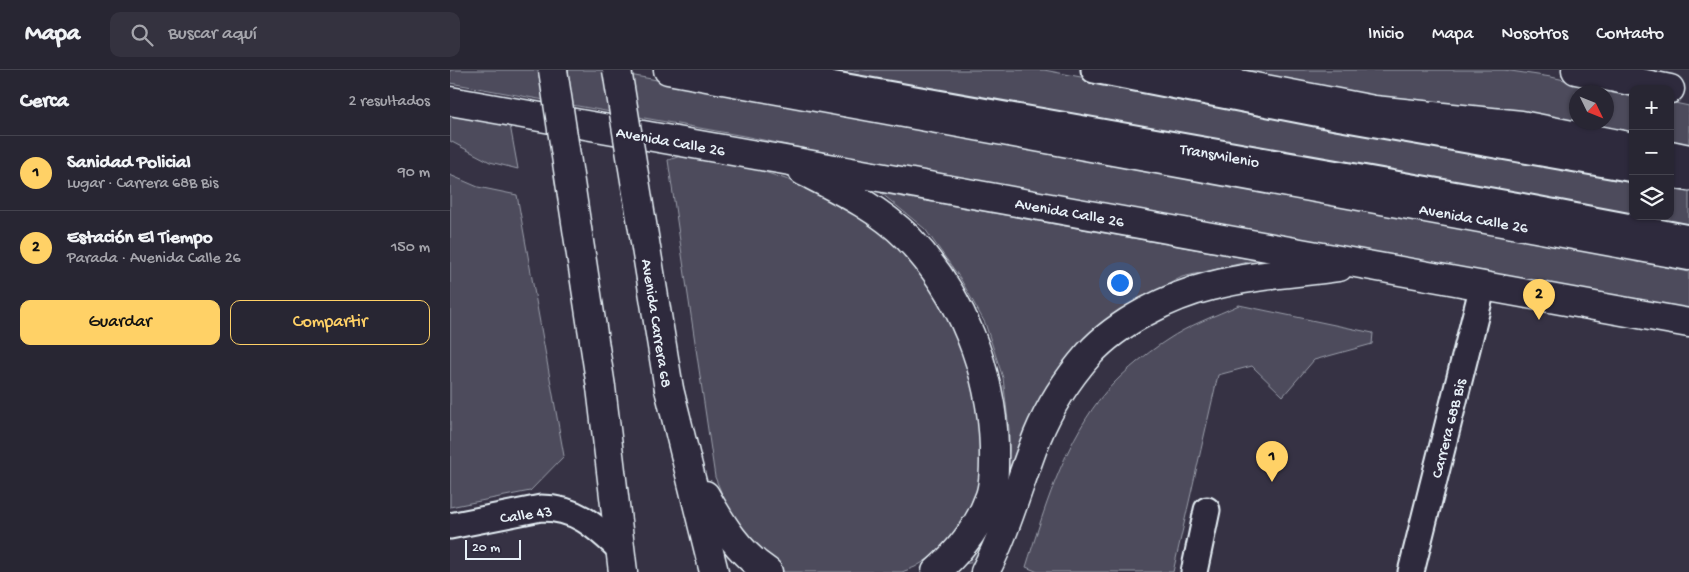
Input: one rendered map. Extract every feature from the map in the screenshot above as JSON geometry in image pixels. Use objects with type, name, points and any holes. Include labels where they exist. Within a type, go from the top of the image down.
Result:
[{"type":"main road","points":[[553,70],[601,387],[621,560]]},
{"type":"main road","name":"Avenida Carrera 68","points":[[617,70],[668,389],[714,572]]},
{"type":"main road","name":"Avenida Calle 26","points":[[668,70],[1689,256]]},
{"type":"main road","points":[[1167,70],[1374,110],[1520,125],[1629,146]]},
{"type":"main road","points":[[1576,70],[1679,89]]},
{"type":"main road","name":"Avenida Calle 26","points":[[450,101],[1689,322]]},
{"type":"main road","points":[[1674,156],[1689,159]]},
{"type":"main road","points":[[779,159],[857,200],[884,218],[907,238],[938,275],[954,301],[979,358],[988,393],[994,430],[994,464],[990,494],[974,531],[953,557],[936,572]]},
{"type":"main road","points":[[985,572],[998,546],[1038,436],[1052,406],[1090,353],[1112,334],[1136,317],[1192,291],[1212,285],[1365,264]]},
{"type":"main road","points":[[685,452],[702,490],[721,524],[742,551],[768,572]]},
{"type":"street","name":"TransMilenio","points":[[751,70],[1536,209],[1689,238]]},
{"type":"street","points":[[1094,70],[1336,117],[1629,168]]},
{"type":"street","points":[[450,106],[490,108]]},
{"type":"street","points":[[1674,176],[1689,178]]},
{"type":"street","name":"Carrera 68B Bis","points":[[1411,572],[1483,284]]},
{"type":"street","name":"Calle 43","points":[[450,526],[541,508],[556,508],[573,512],[588,521],[621,560]]},
{"type":"street","points":[[1194,572],[1207,510]]},
{"type":"shaded area","points":[[450,70],[602,70],[1508,235],[1689,272],[1689,310],[926,174],[744,136],[450,83]]},
{"type":"shaded area","points":[[785,70],[1044,70],[1270,113],[1629,176],[1629,218]]},
{"type":"shaded area","points":[[1219,70],[1504,70],[1551,77],[1587,85],[1569,85],[1569,128],[1360,97]]},
{"type":"shaded area","points":[[1614,91],[1629,94],[1629,137],[1580,130],[1614,130]]},
{"type":"shaded area","points":[[1674,103],[1689,106],[1689,150],[1674,147]]},
{"type":"shaded area","points":[[450,115],[510,125],[518,169],[490,162],[450,141]]},
{"type":"shaded area","points":[[681,156],[746,166],[807,186],[878,225],[913,252],[951,313],[978,387],[987,439],[975,513],[946,548],[915,567],[902,572],[785,572],[767,561],[739,536],[715,477],[668,160]]},
{"type":"shaded area","points":[[450,175],[478,187],[517,195],[564,456],[530,491],[450,507]]},
{"type":"shaded area","points":[[1674,185],[1689,187],[1689,228],[1643,220],[1674,220]]},
{"type":"shaded area","points":[[881,193],[1256,260],[1182,277],[1127,306],[1093,330],[1067,363],[980,561],[964,564],[1000,504],[1009,451],[1009,429],[1003,378],[985,323],[960,278],[925,229]]},
{"type":"shaded area","points":[[1239,305],[1373,333],[1372,344],[1314,360],[1283,396],[1252,366],[1218,375],[1173,572],[1038,572],[1026,567],[1047,502],[1064,459],[1099,400],[1122,375],[1158,346],[1184,330]]},
{"type":"place","name":"Estación El Tiempo","points":[[1539,320]]},
{"type":"place","name":"Sanidad Policial","points":[[1272,482]]}]
